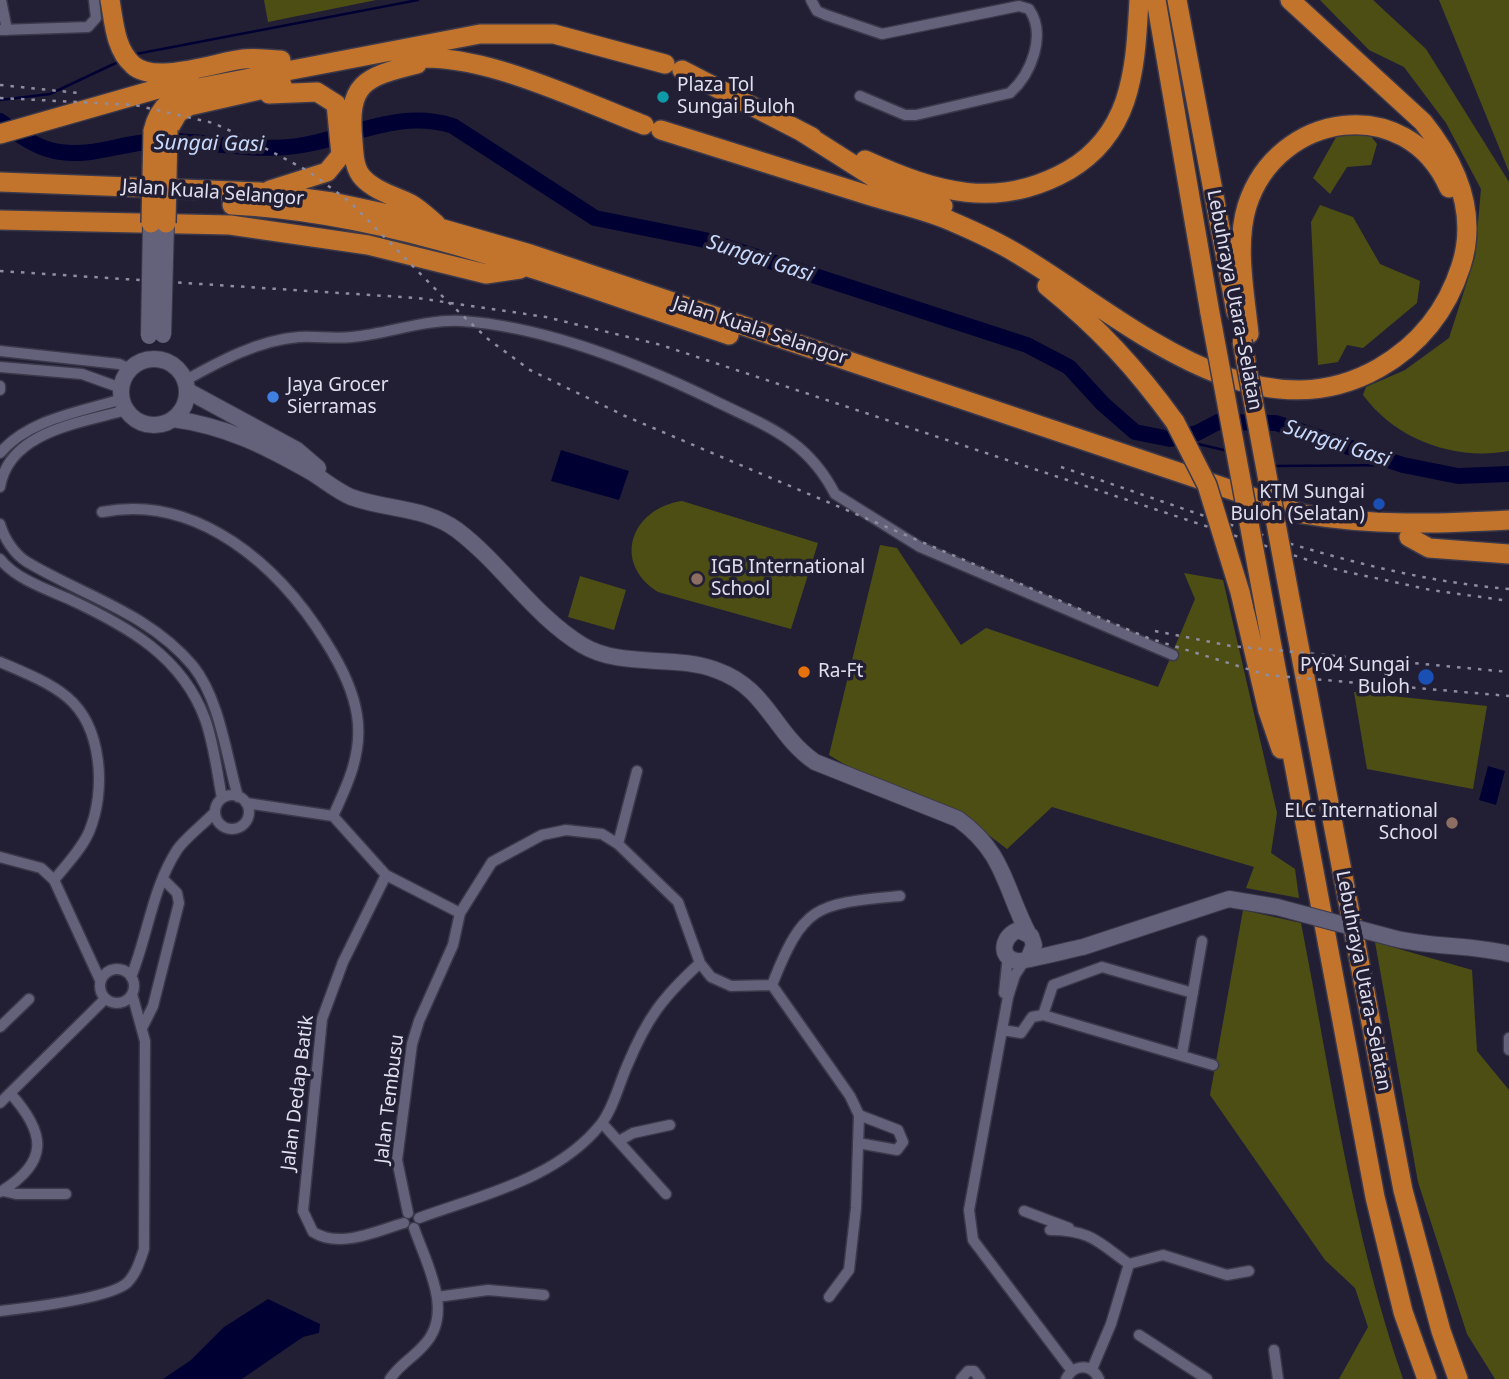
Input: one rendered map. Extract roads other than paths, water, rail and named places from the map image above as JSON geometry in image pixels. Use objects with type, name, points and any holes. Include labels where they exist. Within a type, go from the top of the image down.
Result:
[{"type":"highway","points":[[110,0],[123,51],[136,68],[162,73],[246,58],[281,60]]},
{"type":"highway","points":[[0,134],[213,72],[417,37],[554,34],[673,67],[802,132],[913,182],[958,192],[1005,194],[1043,185],[1079,164],[1107,139],[1125,102],[1135,63],[1139,0]]},
{"type":"highway","name":"Lebuhraya Utara–Selatan","points":[[1156,0],[1210,313],[1375,1197],[1403,1312],[1427,1379]]},
{"type":"highway","name":"Lebuhraya Utara–Selatan","points":[[1177,0],[1245,337],[1254,407],[1403,1190],[1441,1331],[1458,1379]]},
{"type":"highway","points":[[161,130],[189,106],[347,70],[408,59],[446,57],[506,73],[652,128],[950,220],[1014,252],[1164,348],[1206,370],[1248,384],[1294,390],[1340,384],[1372,372],[1421,335],[1452,291],[1467,238],[1462,193],[1442,145],[1423,122],[1290,0]]},
{"type":"highway","points":[[159,223],[161,109],[175,96],[198,88],[480,34]]},
{"type":"highway","points":[[442,228],[414,205],[373,187],[361,177],[347,155],[345,111],[364,82],[377,74],[446,57]]},
{"type":"highway","points":[[237,96],[317,92],[345,111]]},
{"type":"highway","points":[[802,132],[887,186],[988,226],[1202,358],[1236,373],[1299,379],[1353,368],[1391,347],[1419,321],[1444,280],[1455,231],[1451,194],[1437,166],[1412,140],[1380,126],[1343,124],[1314,131],[1280,152],[1258,180],[1247,208],[1242,247],[1245,337]]},
{"type":"highway","points":[[259,192],[327,172],[347,155]]},
{"type":"highway","points":[[0,172],[46,183]]},
{"type":"highway","name":"Jalan Kuala Selangor","points":[[0,182],[259,192],[332,202],[442,228],[971,401],[1303,514],[1357,522],[1408,525],[1509,520]]},
{"type":"highway","name":"Jalan Kuala Selangor","points":[[0,195],[257,206],[330,216],[525,268],[993,421],[1211,498],[1301,526],[1354,534],[1409,537],[1509,533]]},
{"type":"highway","points":[[899,205],[983,244],[1040,279],[1095,325],[1136,369],[1175,422],[1207,485],[1240,592],[1268,711],[1282,750],[1296,777]]},
{"type":"highway","points":[[0,220],[230,225],[304,233],[368,245],[486,274],[525,268]]},
{"type":"highway","points":[[1409,537],[1429,548],[1509,554]]},
{"type":"street","points":[[1,0],[3,30],[82,28],[94,24],[94,0]]},
{"type":"street","points":[[811,0],[817,11],[883,34],[1019,6],[1029,9],[1034,16],[1038,36],[1035,48],[1019,85],[1010,93],[916,116],[905,115],[860,96]]},
{"type":"street","points":[[159,223],[156,335],[171,363],[187,385],[298,450],[319,468],[328,482]]},
{"type":"street","points":[[0,367],[82,374],[123,399],[143,423],[153,425],[173,419],[181,412],[187,385],[230,356],[282,339],[350,338],[422,324],[474,323],[512,329],[589,349],[656,373],[796,442],[829,481],[835,494],[919,547],[1173,655]]},
{"type":"street","points":[[0,487],[13,456],[22,447],[123,399],[136,365],[156,335]]},
{"type":"street","points":[[0,351],[119,364],[136,365],[152,358],[171,363]]},
{"type":"street","points":[[0,453],[15,437],[36,426],[123,399]]},
{"type":"street","points":[[173,419],[229,430],[264,444],[350,497],[426,514],[454,528],[503,571],[557,629],[585,647],[627,658],[686,662],[716,669],[745,683],[799,751],[815,762],[861,783],[957,819],[975,832],[1002,867],[1031,937],[1034,950],[1015,975],[1004,1013]]},
{"type":"street","points":[[102,512],[147,509],[221,534],[257,557],[300,601],[334,654],[352,691],[357,715],[353,774],[333,816]]},
{"type":"street","points":[[0,524],[8,543],[26,562],[145,623],[192,666],[204,683],[248,818]]},
{"type":"street","points":[[0,559],[27,580],[107,616],[154,646],[180,673],[206,722],[222,798],[215,812],[196,834],[178,848],[156,892],[141,954],[131,977],[132,994],[143,1026],[144,1249],[138,1268],[128,1282],[106,1294],[0,1311]]},
{"type":"street","points":[[0,662],[65,696],[76,706],[92,736],[99,775],[94,816],[88,834],[54,880]]},
{"type":"street","points":[[637,771],[618,844],[678,902],[700,963],[722,983],[772,985]]},
{"type":"street","points":[[222,798],[242,800],[274,810],[333,816],[386,875],[460,913]]},
{"type":"street","points":[[196,834],[241,827],[248,818],[274,810]]},
{"type":"street","points":[[215,812],[218,822],[226,829]]},
{"type":"street","name":"Jalan Tembusu","points":[[437,1297],[411,1220],[397,1160],[412,1044],[419,1021],[453,945],[460,913],[492,862],[519,845],[566,830],[602,834],[618,844]]},
{"type":"street","points":[[0,857],[41,868],[54,880],[100,981],[99,991],[105,999],[119,1003],[138,1014]]},
{"type":"street","name":"Jalan Dedap Batik","points":[[386,875],[343,962],[322,1019],[303,1211],[313,1232],[330,1240],[344,1240],[411,1220],[549,1170],[602,1123],[647,1021],[658,1004],[700,963]]},
{"type":"street","points":[[143,1026],[153,1006],[179,903],[177,893],[163,879]]},
{"type":"street","points":[[772,985],[788,949],[811,914],[832,905],[900,897]]},
{"type":"street","points":[[1013,899],[1009,934],[1004,942],[1008,956],[1002,1030],[969,1210],[969,1227],[973,1240],[1069,1375],[1082,1367],[1092,1369],[1099,1379]]},
{"type":"street","points":[[1008,956],[1016,961],[1083,947],[1230,899],[1277,907],[1421,945],[1478,946],[1509,954]]},
{"type":"street","points":[[1009,934],[1019,930],[1060,950]]},
{"type":"street","points":[[1182,1054],[1202,942]]},
{"type":"street","points":[[100,981],[114,969],[141,954]]},
{"type":"street","points":[[88,956],[131,977]]},
{"type":"street","points":[[1043,1015],[1053,985],[1101,967],[1193,993]]},
{"type":"street","points":[[772,985],[850,1096],[859,1115],[849,1270],[829,1297]]},
{"type":"street","points":[[119,1003],[132,994]]},
{"type":"street","points":[[0,1027],[29,999]]},
{"type":"street","points":[[0,1103],[105,999]]},
{"type":"street","points":[[1002,1030],[1021,1033],[1032,1017],[1043,1015],[1213,1065]]},
{"type":"street","points":[[1509,1038],[1509,1050]]},
{"type":"street","points":[[1,1191],[18,1181],[34,1161],[38,1146],[31,1116],[10,1093]]},
{"type":"street","points":[[858,1143],[890,1151],[897,1150],[903,1142],[898,1130],[859,1115]]},
{"type":"street","points":[[602,1123],[666,1194]]},
{"type":"street","points":[[619,1142],[633,1133],[670,1125]]},
{"type":"street","points":[[1,1191],[16,1194],[66,1194]]},
{"type":"street","points":[[1024,1211],[1102,1241],[1129,1264]]},
{"type":"street","points":[[1050,1230],[1075,1230]]},
{"type":"street","points":[[1129,1264],[1169,1256],[1195,1267],[1227,1275],[1249,1271]]},
{"type":"street","points":[[1092,1369],[1111,1324],[1129,1264]]},
{"type":"street","points":[[390,1379],[403,1361],[425,1345],[432,1336],[439,1312],[437,1297],[488,1290],[544,1295]]},
{"type":"street","points":[[1139,1335],[1207,1379]]},
{"type":"street","points":[[1275,1350],[1278,1379]]},
{"type":"street","points":[[961,1379],[968,1371],[974,1371],[980,1379]]},
{"type":"waterway","points":[[136,54],[418,0]]},
{"type":"waterway","points":[[0,100],[50,94],[120,61]]},
{"type":"waterway","name":"Sungai Gasi","points":[[0,121],[35,144],[71,153],[159,141],[283,147],[322,141],[396,122],[433,122],[453,126],[595,218],[705,240],[1027,345],[1069,367],[1103,404],[1135,432],[1170,439],[1197,433],[1218,422],[1276,423],[1403,465],[1458,476],[1509,474]]},
{"type":"waterway","points":[[1194,443],[1228,451]]},
{"type":"waterway","points":[[1274,466],[1403,465]]},
{"type":"railway","points":[[0,85],[79,93]]},
{"type":"railway","points":[[0,98],[135,105],[213,123],[244,137],[308,171],[350,202],[446,300],[488,339],[530,370],[625,416],[1148,638],[1267,675],[1509,696]]},
{"type":"railway","points":[[0,271],[417,298],[546,317],[661,345],[1338,570],[1431,590],[1509,601]]},
{"type":"railway","points":[[1061,467],[1226,523],[1338,557],[1452,582],[1509,589]]},
{"type":"railway","points":[[1155,631],[1231,646],[1509,672]]},
{"type":"place","name":"Plaza Tol Sungai Buloh","points":[[663,97]]},
{"type":"place","name":"Jaya Grocer Sierramas","points":[[273,397]]},
{"type":"place","name":"KTM Sungai Buloh (Selatan)","points":[[1379,504]]},
{"type":"place","name":"IGB International School","points":[[697,579]]},
{"type":"place","name":"Ra-Ft","points":[[804,672]]},
{"type":"place","name":"PY04 Sungai Buloh","points":[[1426,677]]},
{"type":"place","name":"ELC International School","points":[[1452,823]]}]
